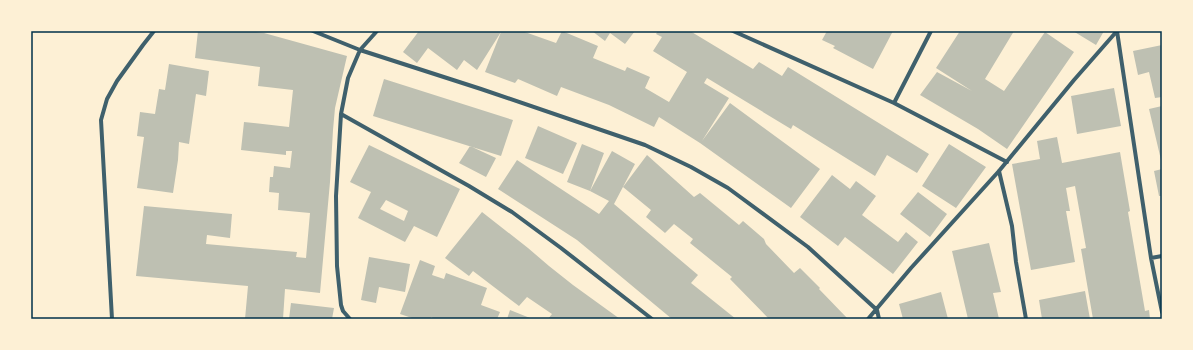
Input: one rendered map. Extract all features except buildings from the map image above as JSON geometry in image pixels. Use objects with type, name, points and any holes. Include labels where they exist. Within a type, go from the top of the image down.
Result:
[{"type":"street","points":[[112,319],[100,120],[107,99],[117,82],[142,45],[154,31]]},
{"type":"street","points":[[313,31],[360,50],[481,88],[639,143],[691,167],[728,188],[808,247],[877,310],[879,319]]},
{"type":"street","points":[[350,319],[343,311],[341,305],[337,266],[336,196],[341,114],[348,78],[360,50],[377,31]]},
{"type":"street","points":[[733,31],[894,103],[1007,162]]},
{"type":"street","points":[[894,103],[931,31]]},
{"type":"street","points":[[868,319],[911,268],[1007,162],[1074,80],[1117,31]]},
{"type":"street","points":[[1117,31],[1151,258],[1162,312]]},
{"type":"street","points":[[341,114],[512,212],[652,319]]},
{"type":"street","points":[[999,171],[1012,226],[1016,262],[1026,319]]},
{"type":"street","points":[[1151,258],[1162,256]]}]
